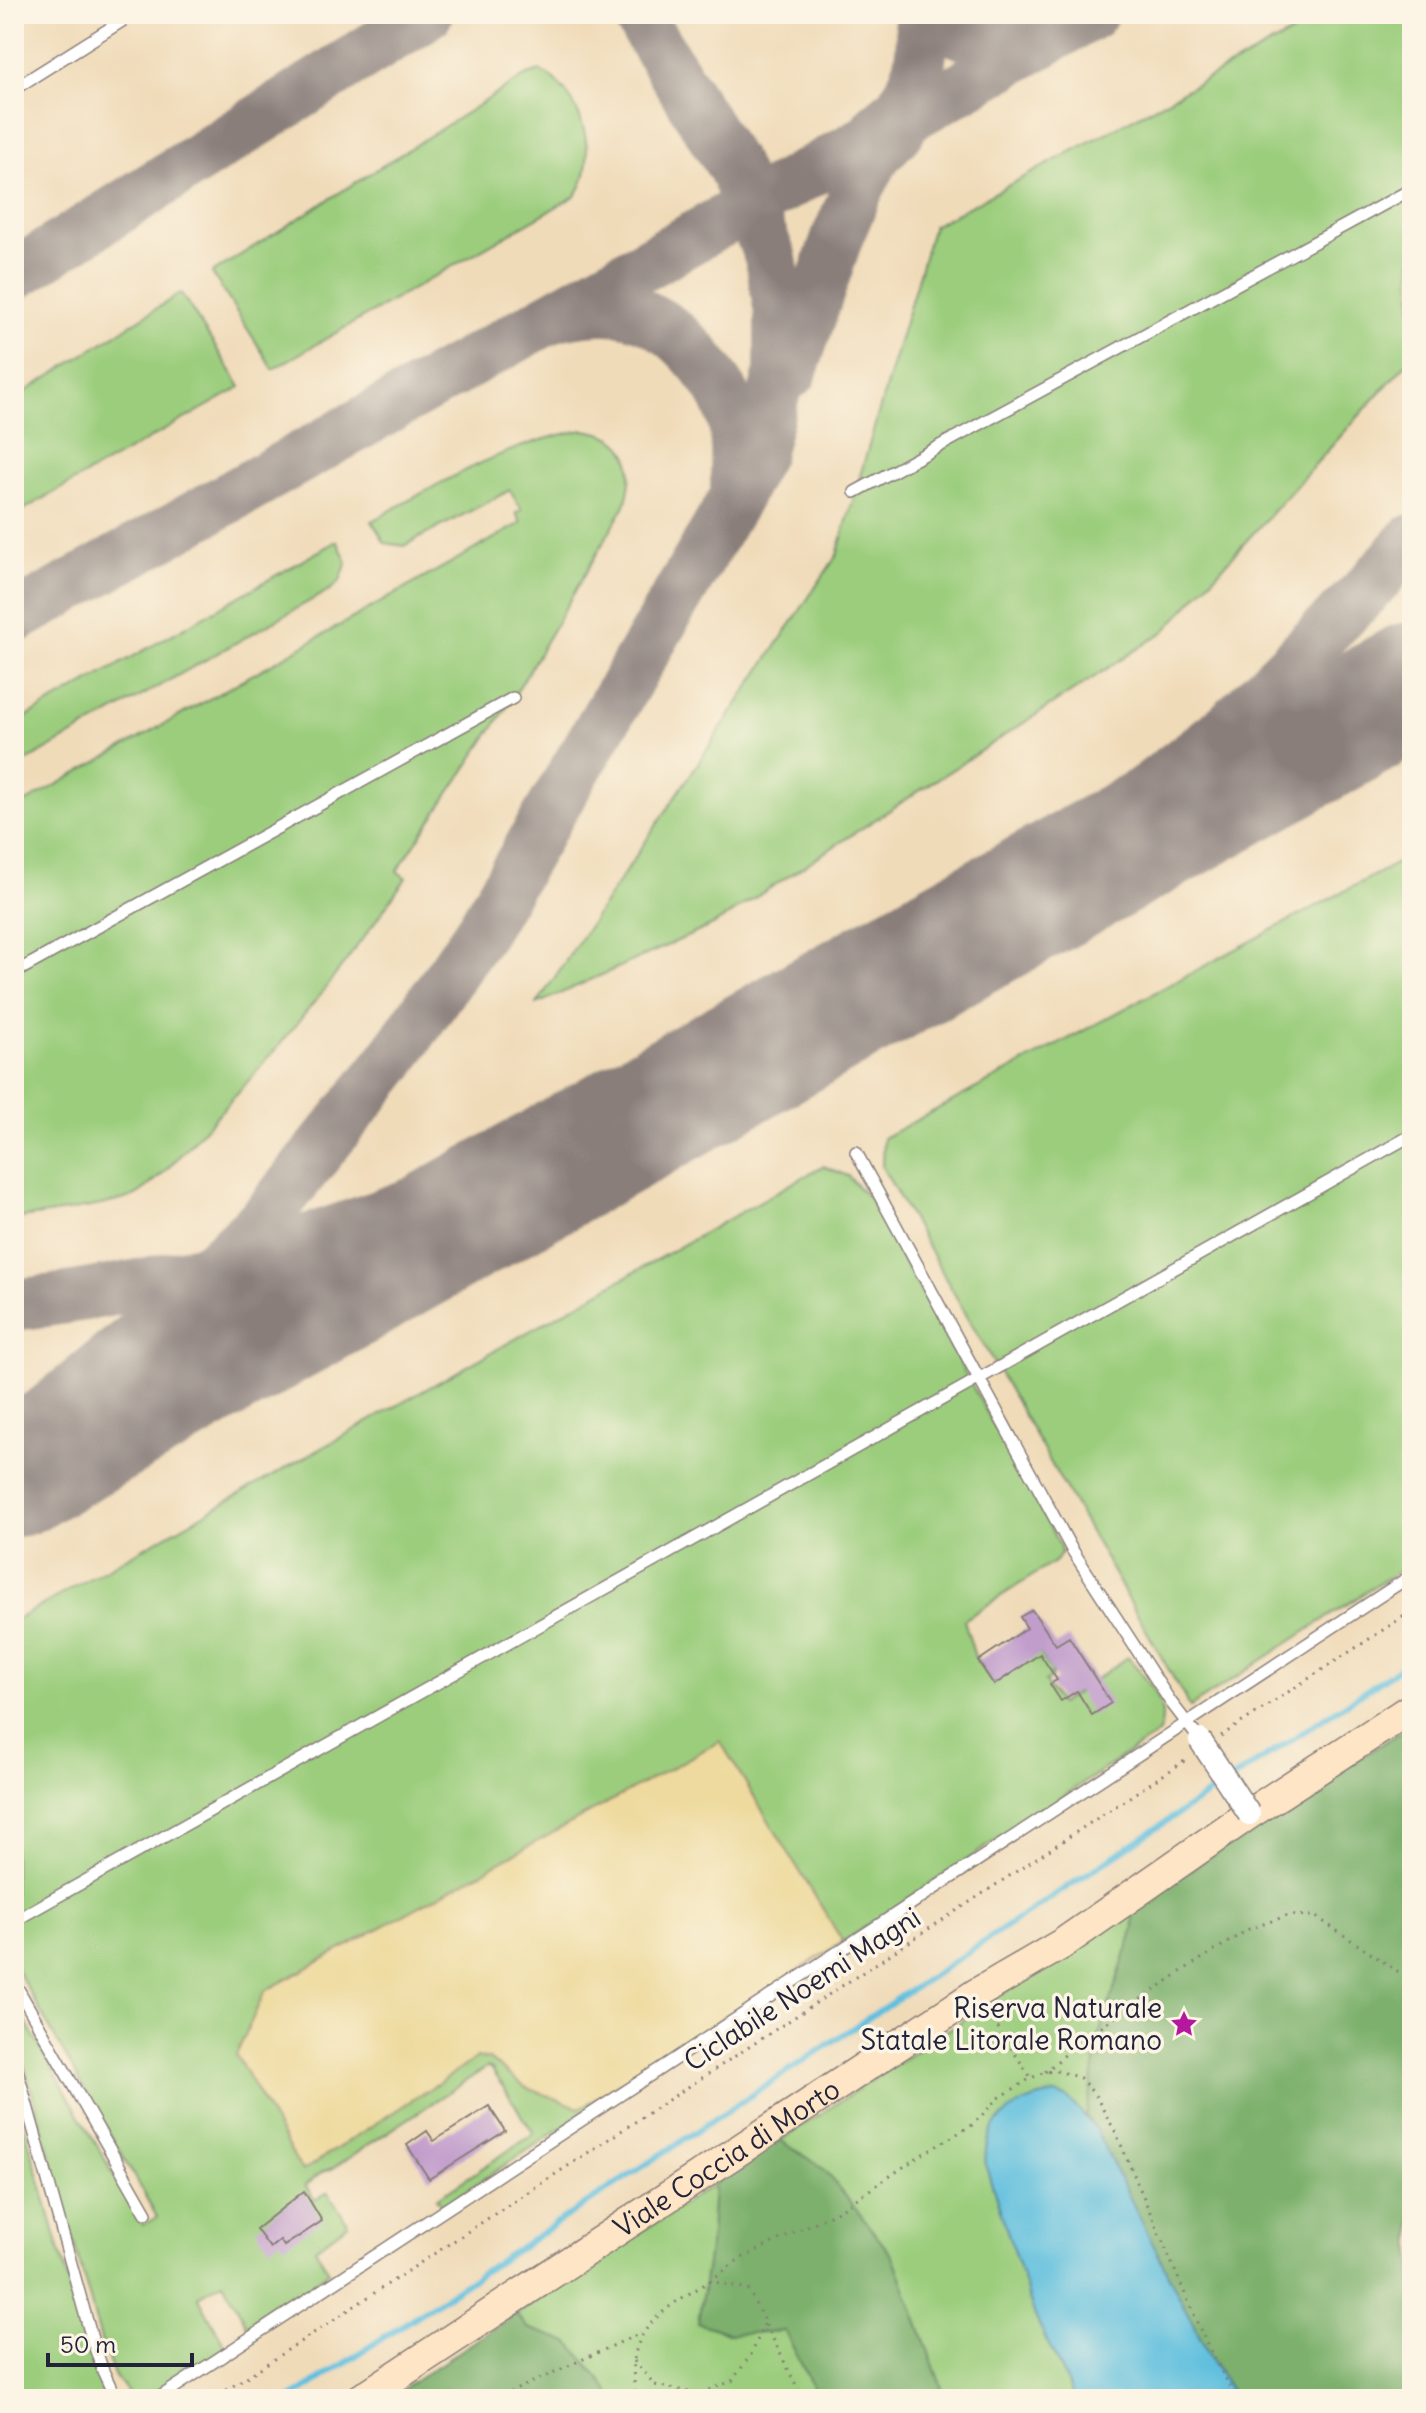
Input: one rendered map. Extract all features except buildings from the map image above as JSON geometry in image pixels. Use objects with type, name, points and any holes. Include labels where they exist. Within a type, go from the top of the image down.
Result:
[{"type":"street","name":"Viale Coccia di Morto","points":[[361,2399],[976,1994],[1062,1944],[1249,1814],[1412,1708]]},
{"type":"street","points":[[1201,1738],[1249,1814]]},
{"type":"lane","points":[[14,89],[133,14]]},
{"type":"lane","points":[[855,492],[1412,189]]},
{"type":"lane","points":[[14,973],[513,698]]},
{"type":"lane","points":[[14,1921],[1412,1135]]},
{"type":"lane","points":[[856,1152],[1071,1548],[1106,1607],[1201,1738]]},
{"type":"lane","points":[[157,2399],[1201,1738],[1412,1575]]},
{"type":"lane","points":[[14,1982],[146,2213]]},
{"type":"lane","points":[[14,2059],[92,2339],[116,2399]]},
{"type":"path","name":"Ciclabile Noemi Magni","points":[[213,2399],[1201,1738],[1412,1611]]},
{"type":"path","points":[[495,2399],[641,2333],[673,2303],[738,2260],[840,2210],[972,2125],[999,2098],[1045,2072],[1083,2039],[1249,1929],[1289,1915],[1315,1916],[1412,1981]]},
{"type":"path","points":[[976,1994],[1031,2078]]},
{"type":"path","points":[[1045,2072],[1058,2071],[1080,2078],[1095,2095],[1116,2133],[1207,2345],[1237,2399]]},
{"type":"path","points":[[710,2281],[748,2289],[803,2399]]},
{"type":"path","points":[[633,2361],[655,2385],[699,2394],[732,2381],[752,2353],[765,2322]]},
{"type":"path","points":[[636,2399],[633,2361],[641,2333]]},
{"type":"green space","points":[[1327,14],[1412,14],[1412,357],[1165,631],[713,925],[537,1004],[837,555],[933,226]]},
{"type":"green space","points":[[540,71],[567,93],[583,127],[587,164],[575,196],[273,369],[212,273],[525,76]]},
{"type":"green space","points":[[181,293],[241,387],[14,515],[14,399]]},
{"type":"green space","points":[[584,430],[612,438],[627,455],[630,478],[625,505],[513,698],[397,871],[406,878],[383,910],[312,1005],[261,1066],[175,1161],[148,1186],[116,1202],[14,1219],[14,809],[521,523],[516,513],[522,510],[510,490],[404,546],[385,543],[372,521],[501,454]]},
{"type":"green space","points":[[337,541],[347,562],[340,581],[331,589],[14,768],[14,724]]},
{"type":"green space","points":[[1412,855],[1412,1562],[1190,1707],[882,1167],[883,1138]]},
{"type":"green space","points":[[823,1166],[848,1176],[871,1201],[1060,1546],[1061,1553],[1057,1560],[964,1620],[975,1657],[991,1680],[1037,1649],[1053,1673],[1045,1682],[1060,1704],[1128,1657],[1159,1701],[1162,1722],[1159,1733],[443,2206],[437,2198],[532,2135],[533,2132],[491,2068],[487,2067],[324,2171],[305,2185],[315,2200],[328,2192],[348,2224],[315,2249],[329,2272],[311,2283],[315,2290],[251,2332],[223,2282],[198,2296],[226,2348],[149,2399],[133,2399],[115,2377],[103,2347],[14,2027],[14,2002],[143,2225],[157,2217],[14,1965],[14,1621]]},
{"type":"green space","name":"Riserva Naturale Statale Litorale Romano","points":[[1412,1724],[1412,2399],[388,2399]]},
{"type":"green space","points":[[1412,1724],[1412,2399],[1236,2399],[1210,2358],[1095,2128],[1086,2116],[1100,2032],[1134,1928],[1132,1908]]},
{"type":"green space","points":[[14,2089],[85,2340],[105,2399],[14,2399]]},
{"type":"green space","points":[[780,2140],[825,2170],[894,2258],[946,2399],[804,2399],[814,2390],[785,2331],[731,2334],[698,2323],[711,2236],[714,2184]]},
{"type":"green space","points":[[516,2314],[528,2328],[569,2342],[611,2393],[610,2399],[388,2399]]},
{"type":"sand","points":[[720,1741],[843,1942],[580,2108],[525,2087],[489,2059],[477,2058],[302,2171],[236,2055],[265,1991]]},
{"type":"water","points":[[1055,2094],[1068,2098],[1095,2128],[1210,2358],[1236,2399],[1075,2399],[1035,2316],[986,2167],[989,2138],[1003,2116],[1026,2102]]},
{"type":"waterway","points":[[1232,1779],[1412,1660]]},
{"type":"waterway","points":[[290,2399],[1222,1785]]},
{"type":"taxiway","points":[[14,275],[427,14]]},
{"type":"taxiway","points":[[14,1437],[138,1335],[266,1217],[390,1063],[481,930],[758,454],[780,372],[780,313],[771,259],[734,169],[637,14]]},
{"type":"taxiway","points":[[877,128],[899,109],[913,85],[920,62],[922,37],[919,14]]},
{"type":"taxiway","points":[[932,14],[957,31],[986,39],[1017,40],[1046,35]]},
{"type":"taxiway","points":[[14,618],[1092,14]]},
{"type":"taxiway","points":[[791,373],[837,238],[857,191],[877,153],[900,130]]},
{"type":"taxiway","points":[[561,314],[603,309],[638,314],[669,330],[684,343],[712,375],[729,406],[736,436],[736,487]]},
{"type":"taxiway","points":[[922,959],[1228,727],[1366,591],[1412,540]]},
{"type":"taxiway","points":[[14,1305],[106,1291],[197,1272],[286,1247],[460,1185],[717,1076]]},
{"type":"runway","points":[[14,1473],[922,959],[1412,686]]},
{"type":"place","name":"Riserva Naturale Statale Litorale Romano","points":[[1184,2024]]}]
